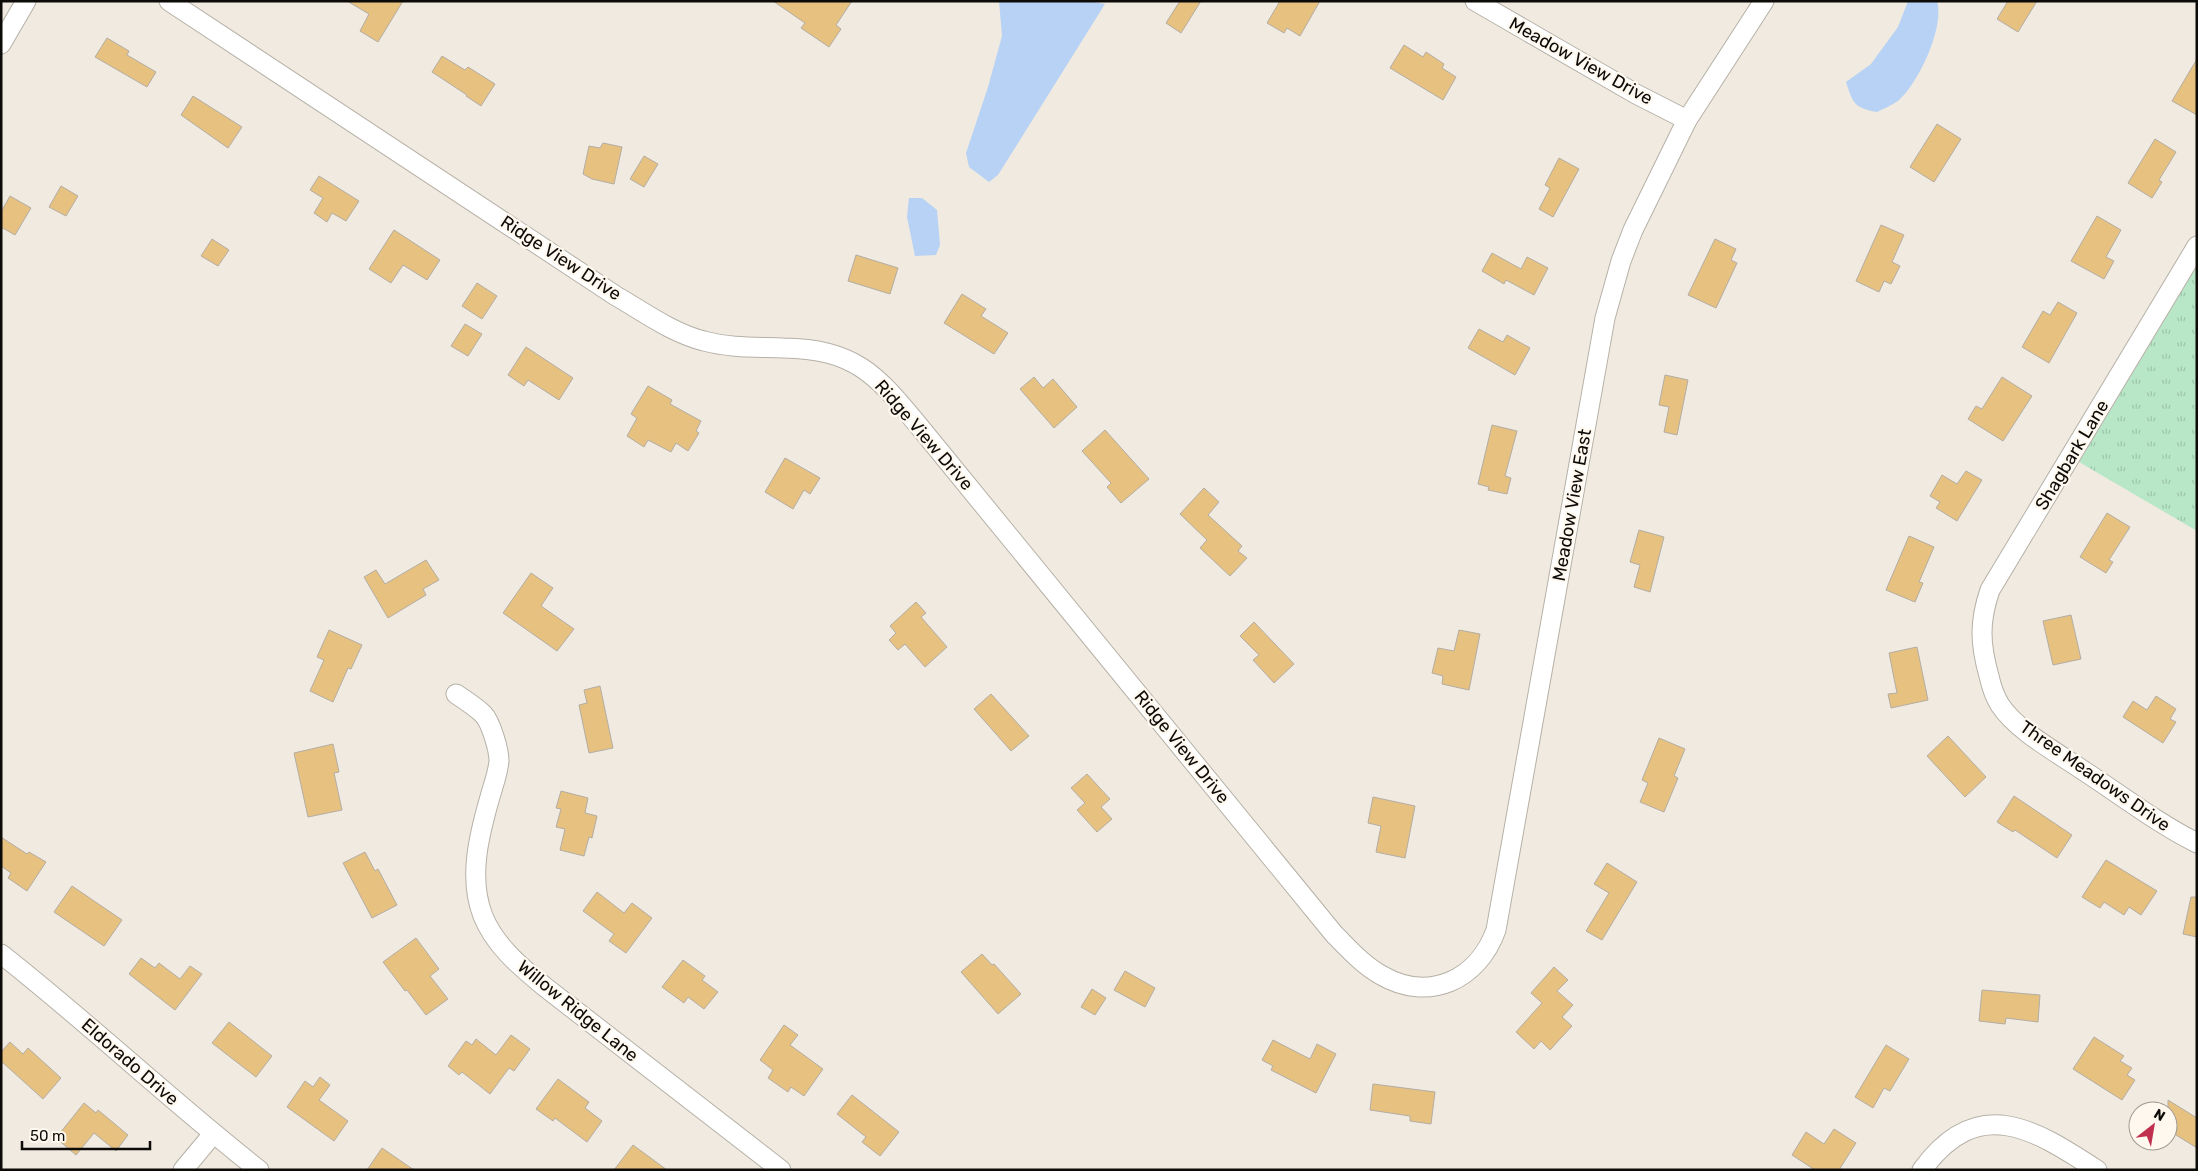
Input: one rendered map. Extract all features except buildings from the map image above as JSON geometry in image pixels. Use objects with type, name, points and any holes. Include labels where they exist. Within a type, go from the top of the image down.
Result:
[{"type":"street","points":[[1,44],[26,1]]},
{"type":"street","name":"Ridge View Drive","points":[[169,1],[652,318],[704,341],[745,347],[815,350],[840,356],[860,365],[876,377],[923,431],[1334,934],[1355,956],[1381,975],[1409,986]]},
{"type":"street","name":"Meadow View Drive","points":[[1476,1],[1636,94],[1687,120]]},
{"type":"street","name":"Meadow View East","points":[[1409,986],[1425,988],[1443,985],[1468,972],[1480,960],[1491,944],[1496,930],[1605,318],[1621,261],[1633,230],[1687,120],[1764,1]]},
{"type":"street","name":"Shagbark Lane","points":[[1988,674],[1984,660],[1981,633],[1985,605],[1990,590],[2197,246]]},
{"type":"street","name":"Three Meadows Drive","points":[[1988,674],[2000,704],[2015,721],[2043,743],[2157,820],[2197,843]]},
{"type":"street","name":"Willow Ridge Lane","points":[[456,694],[485,716],[494,738],[499,760],[479,840],[476,865],[477,896],[483,917],[494,937],[518,965],[545,988],[781,1170]]},
{"type":"street","name":"Eldorado Drive","points":[[1,954],[50,992],[213,1134],[259,1170]]},
{"type":"street","points":[[1922,1170],[1944,1143],[1977,1128],[1998,1124],[2029,1131],[2046,1138],[2097,1170]]},
{"type":"street","points":[[183,1170],[213,1134]]},
{"type":"green space","points":[[2197,266],[2197,531],[2079,462]]},
{"type":"water","points":[[999,1],[1087,1],[1105,4],[998,175],[989,182],[969,167],[966,153],[988,87],[1002,36]]},
{"type":"water","points":[[1908,1],[1937,1],[1937,25],[1928,54],[1914,82],[1898,101],[1877,112],[1863,109],[1853,100],[1846,82],[1871,64],[1898,27]]},
{"type":"water","points":[[909,198],[922,198],[937,210],[940,245],[936,255],[915,256],[907,217]]}]
